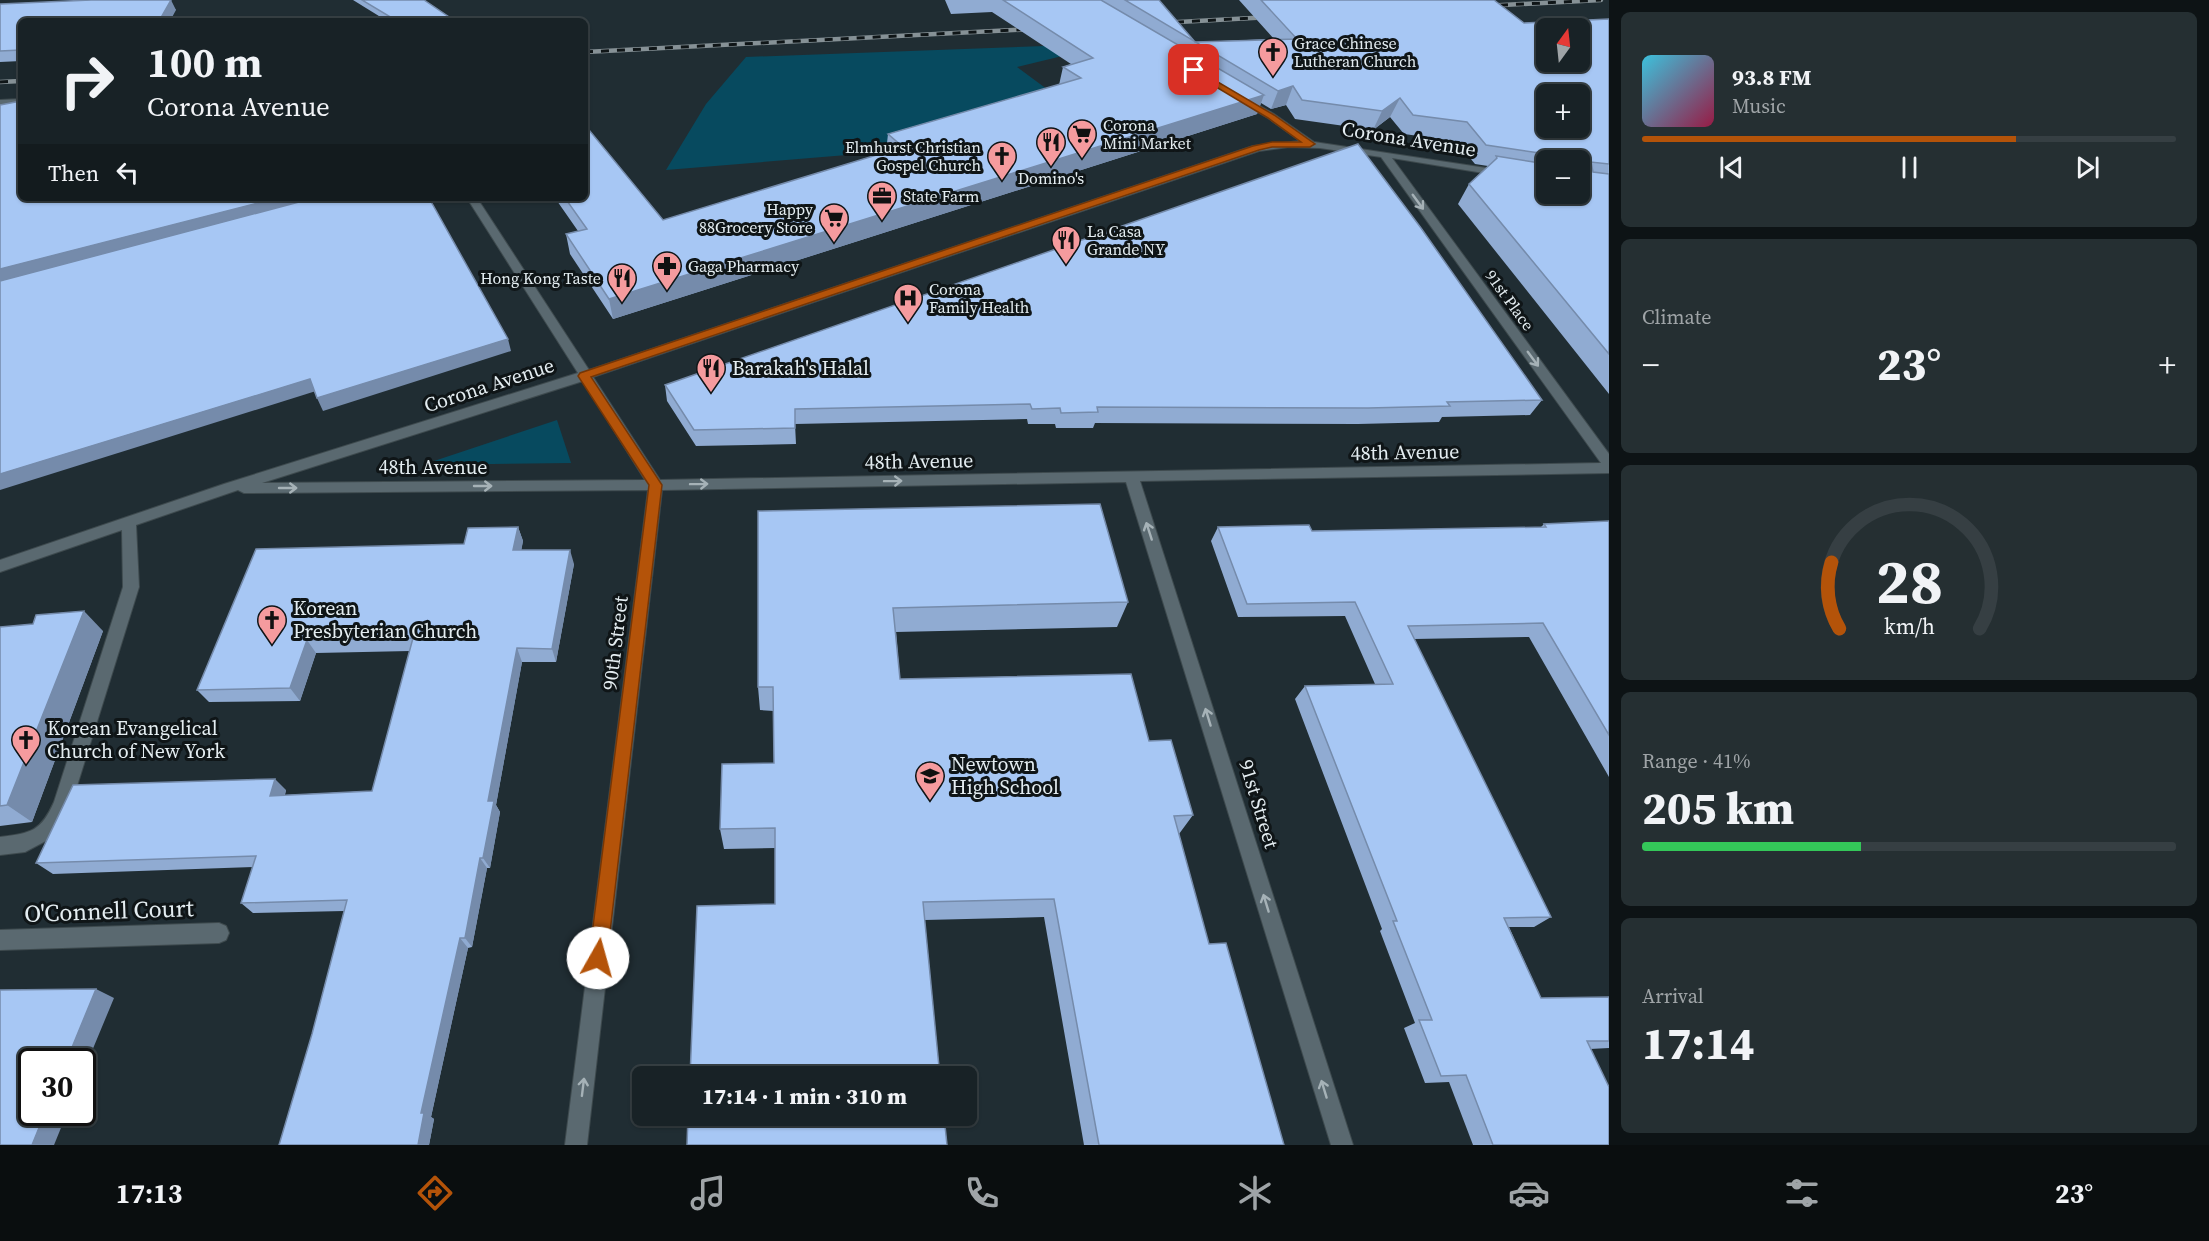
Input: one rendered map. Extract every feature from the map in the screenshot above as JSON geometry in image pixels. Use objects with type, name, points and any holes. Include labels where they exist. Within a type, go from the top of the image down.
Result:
[{"type":"street","points":[[1233,94],[1271,116],[1310,144]]},
{"type":"street","points":[[0,103],[18,102]]},
{"type":"street","name":"Corona Avenue","points":[[0,566],[229,488],[584,376],[1257,148],[1272,145],[1310,144],[1512,175]]},
{"type":"street","name":"91st Place","points":[[1384,154],[1609,466]]},
{"type":"street","points":[[474,201],[656,485]]},
{"type":"street","name":"48th Avenue","points":[[229,488],[656,485],[1609,466]]},
{"type":"street","name":"91st Street","points":[[1132,477],[1342,1145]]},
{"type":"street","name":"90th Street","points":[[576,1145],[656,485]]},
{"type":"street","points":[[0,846],[25,843],[51,829],[63,802],[131,587],[129,522]]},
{"type":"street","name":"O'Connell Court","points":[[0,940],[219,933]]},
{"type":"shaded area","points":[[1074,45],[1083,51],[1017,67],[1059,98],[859,154],[666,170],[706,104],[746,57]]},
{"type":"shaded area","points":[[557,420],[571,463],[422,465]]},
{"type":"building","points":[[91,0],[171,0],[161,18],[18,18],[18,50],[0,51],[0,4]]},
{"type":"building","points":[[362,0],[424,0],[451,18],[392,18]]},
{"type":"building","points":[[1003,0],[1101,0],[1264,95],[609,299],[566,234],[587,229],[567,201],[588,201],[588,129],[663,220],[903,147],[888,134],[1081,78],[1063,67],[1093,58]]},
{"type":"building","points":[[1125,0],[1159,0],[1194,41]]},
{"type":"building","points":[[1261,0],[1494,0],[1524,23],[1536,22],[1536,72],[1590,72],[1590,20],[1609,19],[1609,164],[1591,162],[1593,172],[1609,174],[1609,354],[1469,184],[1497,158],[1496,156],[1536,162],[1536,204],[1590,204],[1590,150],[1536,150],[1536,152],[1486,145],[1467,122],[1413,115],[1400,98],[1382,111],[1302,100],[1293,86],[1278,91],[1196,42],[1297,39]]},
{"type":"building","points":[[18,102],[18,201],[266,201],[0,269],[0,105]]},
{"type":"building","points":[[1358,144],[1421,228],[1542,400],[1447,402],[1450,406],[1368,408],[1097,407],[1098,412],[1061,413],[1060,408],[1032,409],[1030,404],[795,409],[795,428],[694,430],[665,385]]},
{"type":"building","points":[[303,201],[431,201],[508,339],[317,398],[310,379],[0,474],[0,281]]},
{"type":"building","name":"Newtown High School","points":[[1100,504],[1128,602],[893,608],[900,679],[1131,674],[1149,741],[1171,740],[1193,815],[1174,816],[1209,944],[1226,943],[1284,1145],[1099,1145],[1054,899],[923,902],[939,1066],[690,1066],[697,906],[775,904],[775,828],[720,829],[722,764],[774,763],[773,687],[758,687],[758,511]]},
{"type":"building","points":[[1609,521],[1609,735],[1543,623],[1408,626],[1551,917],[1504,918],[1541,998],[1609,997],[1609,1041],[1587,1041],[1609,1087],[1609,1145],[1493,1145],[1466,1075],[1441,1076],[1419,1020],[1432,1020],[1393,921],[1397,921],[1305,686],[1393,684],[1355,602],[1247,604],[1218,527],[1309,525],[1312,531],[1546,527],[1544,524]]},
{"type":"building","points":[[518,527],[513,550],[570,550],[552,649],[517,648],[488,801],[494,801],[483,858],[480,858],[465,938],[460,938],[421,1113],[424,1113],[418,1145],[279,1145],[312,1034],[347,900],[241,903],[256,856],[36,863],[73,785],[275,779],[270,796],[372,791],[413,638],[307,640],[290,688],[197,690],[256,549],[464,544],[468,528]]},
{"type":"building","points":[[84,611],[7,805],[0,806],[0,627],[33,624],[36,615]]},
{"type":"building","points":[[96,989],[72,1048],[18,1048],[18,1126],[40,1126],[32,1145],[0,1145],[0,990]]},
{"type":"building","points":[[688,1126],[945,1126],[947,1145],[687,1145]]},
{"type":"railway","points":[[1484,6],[1601,0]]},
{"type":"railway","points":[[1160,23],[1271,17]]},
{"type":"railway","points":[[588,52],[1034,29]]},
{"type":"railway","points":[[0,82],[18,81]]},
{"type":"place","name":"Grace Chinese Lutheran Church","points":[[1273,78]]},
{"type":"place","name":"Corona Mini Market","points":[[1082,160]]},
{"type":"place","name":"Domino's","points":[[1051,168]]},
{"type":"place","name":"Elmhurst Christian Gospel Church","points":[[1002,182]]},
{"type":"place","name":"State Farm","points":[[882,222]]},
{"type":"place","name":"Happy 88Grocery Store","points":[[834,244]]},
{"type":"place","name":"La Casa Grande NY","points":[[1066,266]]},
{"type":"place","name":"Gaga Pharmacy","points":[[667,292]]},
{"type":"place","name":"Hong Kong Taste","points":[[622,304]]},
{"type":"place","name":"Corona Family Health","points":[[908,324]]},
{"type":"place","name":"Barakah's Halal","points":[[711,394]]},
{"type":"place","name":"Korean Presbyterian Church","points":[[272,646]]},
{"type":"place","name":"Korean Evangelical Church of New York","points":[[26,766]]},
{"type":"place","name":"Newtown High School","points":[[930,802]]},
{"type":"route","points":[[598,958],[656,485],[584,376],[1257,148],[1272,145],[1310,144],[1271,116],[1194,70]]}]
